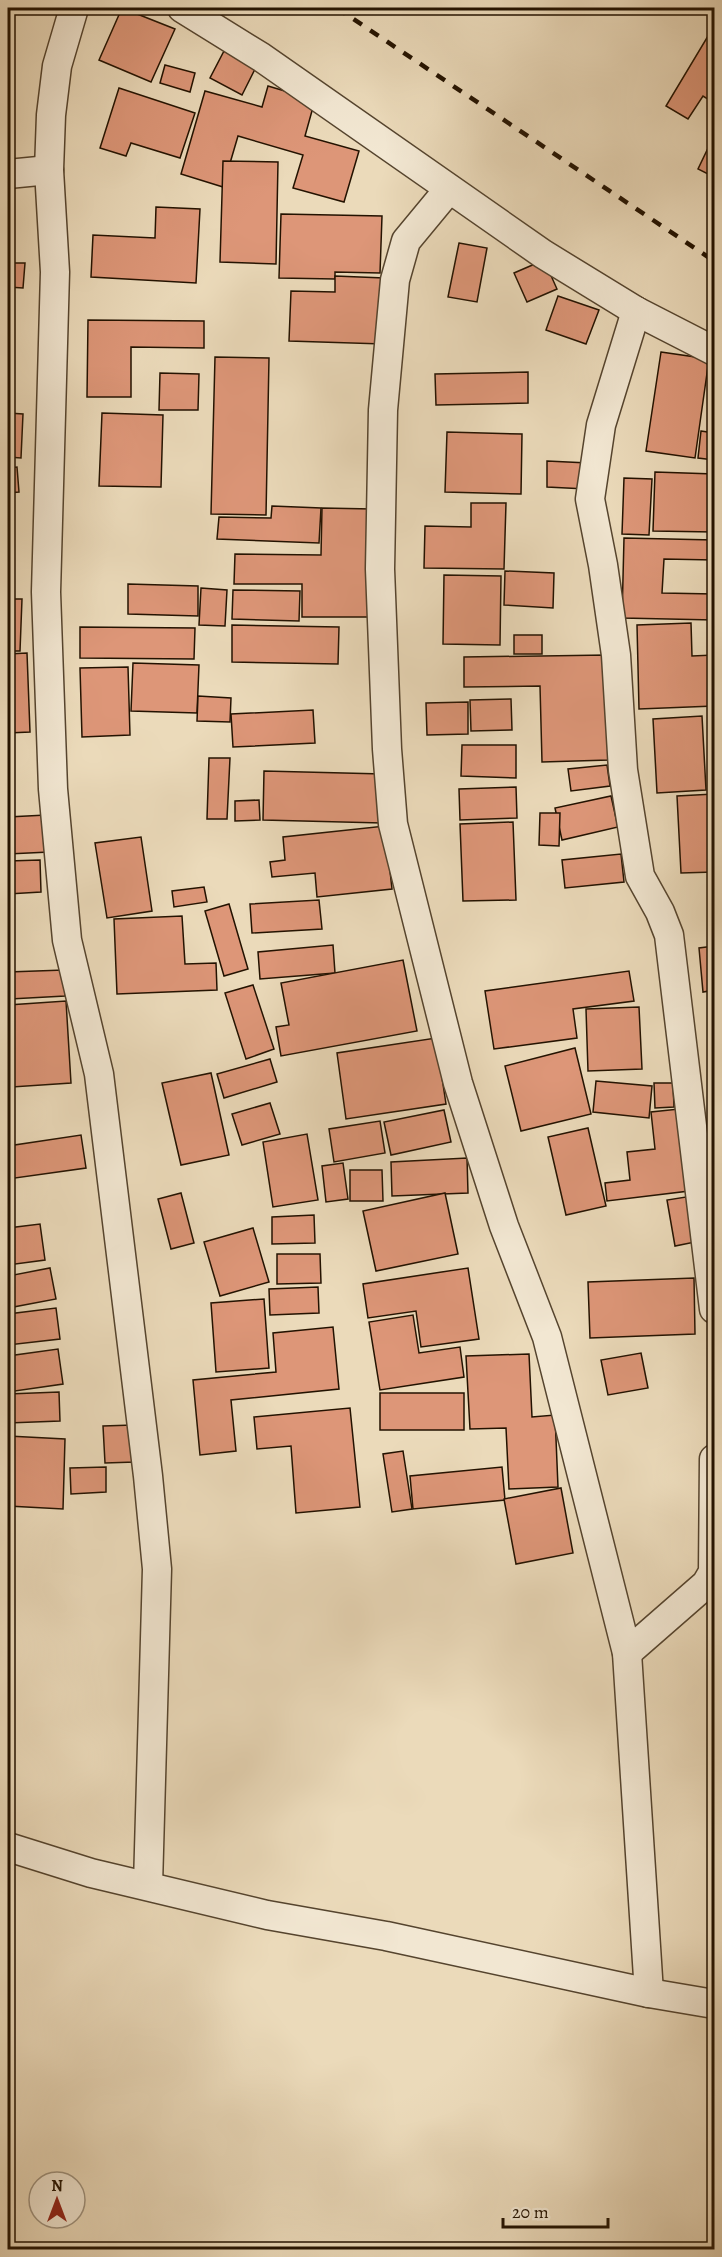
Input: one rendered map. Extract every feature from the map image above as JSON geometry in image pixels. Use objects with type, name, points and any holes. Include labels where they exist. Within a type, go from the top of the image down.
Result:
[{"type":"street","points":[[74,8],[57,66],[51,115],[49,170],[55,272],[46,592],[53,789],[67,940],[99,1074],[148,1476],[157,1569],[148,1885]]},
{"type":"street","points":[[182,8],[261,57],[543,254],[636,311],[714,351]]},
{"type":"street","points":[[8,174],[49,170]]},
{"type":"street","points":[[449,189],[406,242],[395,280],[383,410],[380,569],[387,749],[393,824],[458,1083],[504,1226],[547,1337],[627,1653],[649,1993]]},
{"type":"street","points":[[636,311],[602,425],[590,499],[603,565],[616,655],[623,770],[640,876],[660,912],[669,935],[714,1309]]},
{"type":"street","points":[[627,1653],[706,1584],[712,1572],[714,1459]]},
{"type":"street","points":[[8,1846],[91,1873],[267,1915],[386,1936],[649,1993],[714,2004]]},
{"type":"building","points":[[122,8],[175,29],[151,82],[99,60]]},
{"type":"building","points":[[714,26],[714,103],[703,96],[688,119],[666,106]]},
{"type":"building","points":[[224,51],[256,67],[242,95],[210,78]]},
{"type":"building","points":[[165,65],[195,73],[190,92],[160,83]]},
{"type":"building","points":[[268,86],[315,100],[305,136],[359,151],[344,202],[293,188],[303,155],[238,136],[223,187],[181,174],[205,91],[262,107]]},
{"type":"building","points":[[119,88],[195,113],[180,158],[131,143],[126,156],[100,148]]},
{"type":"building","points":[[710,144],[714,146],[714,177],[698,169]]},
{"type":"building","points":[[223,161],[278,162],[276,264],[220,262]]},
{"type":"building","points":[[156,207],[200,209],[196,283],[91,277],[93,235],[155,238]]},
{"type":"building","points":[[281,214],[382,216],[380,273],[335,272],[335,279],[279,278]]},
{"type":"building","points":[[459,243],[487,248],[477,302],[448,297]]},
{"type":"building","points":[[544,260],[557,289],[527,302],[514,273]]},
{"type":"building","points":[[8,263],[25,263],[23,288],[8,287]]},
{"type":"building","points":[[335,276],[384,278],[383,344],[289,341],[291,291],[335,292]]},
{"type":"building","points":[[558,296],[599,310],[586,344],[546,330]]},
{"type":"building","points":[[88,320],[204,321],[204,348],[131,347],[131,397],[87,397]]},
{"type":"building","points":[[661,352],[709,359],[695,458],[646,451]]},
{"type":"building","points":[[215,357],[269,358],[266,515],[211,514]]},
{"type":"building","points":[[528,372],[528,403],[436,405],[435,374]]},
{"type":"building","points":[[160,373],[199,374],[198,410],[159,410]]},
{"type":"building","points":[[8,413],[23,414],[21,458],[8,457]]},
{"type":"building","points":[[102,413],[163,415],[161,487],[99,486]]},
{"type":"building","points":[[701,431],[714,433],[714,460],[698,458]]},
{"type":"building","points":[[447,432],[522,434],[521,494],[445,492]]},
{"type":"building","points":[[547,461],[588,463],[586,489],[547,487]]},
{"type":"building","points":[[17,467],[19,492],[8,493],[8,468]]},
{"type":"building","points":[[655,472],[714,474],[714,532],[653,531]]},
{"type":"building","points":[[624,478],[652,479],[649,535],[622,534]]},
{"type":"building","points":[[471,503],[506,503],[504,569],[424,568],[425,526],[471,527]]},
{"type":"building","points":[[272,506],[321,508],[319,543],[217,539],[219,517],[271,518]]},
{"type":"building","points":[[322,508],[372,509],[371,617],[302,617],[302,584],[234,584],[235,554],[321,555]]},
{"type":"building","points":[[624,538],[714,540],[714,560],[664,559],[662,593],[714,594],[714,620],[622,618]]},
{"type":"building","points":[[505,571],[554,573],[553,608],[504,605]]},
{"type":"building","points":[[444,575],[501,576],[500,645],[443,644]]},
{"type":"building","points":[[128,584],[198,586],[198,616],[128,614]]},
{"type":"building","points":[[201,588],[227,590],[225,626],[199,625]]},
{"type":"building","points":[[233,590],[300,591],[299,621],[232,619]]},
{"type":"building","points":[[8,599],[22,599],[20,651],[8,651]]},
{"type":"building","points":[[691,623],[692,656],[714,655],[714,706],[639,709],[637,625]]},
{"type":"building","points":[[232,625],[339,627],[338,664],[232,662]]},
{"type":"building","points":[[80,627],[195,628],[194,659],[80,658]]},
{"type":"building","points":[[514,635],[542,635],[542,654],[514,654]]},
{"type":"building","points":[[27,653],[30,732],[8,733],[8,654]]},
{"type":"building","points":[[607,655],[609,760],[542,762],[540,686],[464,687],[464,657]]},
{"type":"building","points":[[133,663],[199,665],[197,713],[131,711]]},
{"type":"building","points":[[128,667],[130,735],[82,737],[80,668]]},
{"type":"building","points":[[198,696],[231,698],[230,722],[197,721]]},
{"type":"building","points":[[511,699],[512,730],[471,731],[470,700]]},
{"type":"building","points":[[468,702],[468,734],[427,735],[426,703]]},
{"type":"building","points":[[313,710],[315,743],[233,747],[231,714]]},
{"type":"building","points":[[702,716],[706,790],[657,793],[653,719]]},
{"type":"building","points":[[462,745],[516,745],[516,778],[461,776]]},
{"type":"building","points":[[209,758],[230,758],[227,819],[207,819]]},
{"type":"building","points":[[607,765],[610,786],[571,791],[568,769]]},
{"type":"building","points":[[264,771],[383,774],[382,823],[263,820]]},
{"type":"building","points":[[516,787],[517,818],[460,820],[459,789]]},
{"type":"building","points":[[714,794],[714,872],[681,873],[677,796]]},
{"type":"building","points":[[611,796],[618,827],[562,840],[555,808]]},
{"type":"building","points":[[259,800],[260,820],[235,821],[235,801]]},
{"type":"building","points":[[540,813],[560,813],[559,846],[539,845]]},
{"type":"building","points":[[46,815],[49,852],[8,854],[8,817]]},
{"type":"building","points":[[513,822],[516,900],[463,901],[460,824]]},
{"type":"building","points":[[385,826],[392,889],[317,897],[315,873],[272,877],[270,862],[285,860],[283,837]]},
{"type":"building","points":[[141,837],[152,911],[107,918],[95,843]]},
{"type":"building","points":[[621,854],[624,882],[565,888],[562,860]]},
{"type":"building","points":[[40,860],[41,892],[8,894],[8,861]]},
{"type":"building","points":[[204,887],[207,902],[174,907],[172,891]]},
{"type":"building","points":[[319,900],[322,929],[252,933],[250,904]]},
{"type":"building","points":[[229,904],[248,969],[224,976],[205,911]]},
{"type":"building","points":[[182,916],[185,964],[216,963],[217,990],[117,994],[114,919]]},
{"type":"building","points":[[333,945],[335,973],[260,979],[258,952]]},
{"type":"building","points":[[714,946],[714,990],[703,992],[699,948]]},
{"type":"building","points":[[403,960],[417,1031],[281,1056],[276,1027],[289,1025],[281,983]]},
{"type":"building","points":[[64,970],[65,996],[10,999],[8,972]]},
{"type":"building","points":[[629,971],[634,1001],[573,1009],[577,1038],[494,1049],[485,991]]},
{"type":"building","points":[[253,985],[274,1049],[246,1059],[225,993]]},
{"type":"building","points":[[66,1001],[71,1083],[12,1087],[8,1005]]},
{"type":"building","points":[[639,1007],[642,1069],[588,1071],[586,1009]]},
{"type":"building","points":[[710,1028],[714,1028],[714,1052],[713,1052]]},
{"type":"building","points":[[436,1038],[446,1104],[346,1119],[337,1053]]},
{"type":"building","points":[[575,1048],[591,1114],[521,1131],[505,1066]]},
{"type":"building","points":[[270,1059],[277,1082],[224,1098],[217,1074]]},
{"type":"building","points":[[714,1066],[714,1106],[713,1106],[711,1067]]},
{"type":"building","points":[[211,1073],[229,1155],[181,1165],[162,1083]]},
{"type":"building","points":[[596,1081],[652,1086],[649,1118],[593,1112]]},
{"type":"building","points":[[654,1083],[673,1083],[674,1107],[655,1108]]},
{"type":"building","points":[[270,1103],[280,1134],[242,1145],[232,1114]]},
{"type":"building","points":[[679,1109],[689,1191],[607,1201],[605,1183],[630,1180],[627,1152],[655,1149],[651,1112]]},
{"type":"building","points":[[444,1110],[451,1142],[391,1155],[384,1122]]},
{"type":"building","points":[[380,1121],[385,1153],[334,1162],[329,1129]]},
{"type":"building","points":[[588,1128],[606,1206],[566,1215],[548,1137]]},
{"type":"building","points":[[307,1134],[318,1200],[273,1207],[263,1142]]},
{"type":"building","points":[[81,1135],[86,1168],[8,1179],[8,1146]]},
{"type":"building","points":[[467,1158],[468,1193],[392,1196],[391,1162]]},
{"type":"building","points":[[343,1163],[348,1199],[326,1202],[322,1166]]},
{"type":"building","points":[[350,1170],[382,1170],[383,1201],[350,1201]]},
{"type":"building","points":[[181,1193],[194,1243],[171,1249],[158,1199]]},
{"type":"building","points":[[445,1193],[458,1254],[376,1271],[363,1211]]},
{"type":"building","points":[[692,1196],[700,1241],[675,1246],[667,1200]]},
{"type":"building","points":[[314,1215],[315,1243],[272,1244],[272,1217]]},
{"type":"building","points":[[40,1224],[45,1260],[8,1265],[8,1228]]},
{"type":"building","points":[[253,1228],[269,1282],[220,1296],[204,1242]]},
{"type":"building","points":[[277,1254],[320,1254],[321,1283],[277,1284]]},
{"type":"building","points":[[50,1268],[56,1299],[8,1308],[8,1276]]},
{"type":"building","points":[[468,1268],[479,1339],[421,1347],[416,1311],[368,1318],[363,1284]]},
{"type":"building","points":[[694,1278],[695,1334],[590,1338],[588,1282]]},
{"type":"building","points":[[318,1287],[319,1313],[270,1315],[269,1289]]},
{"type":"building","points":[[264,1299],[269,1368],[216,1372],[211,1303]]},
{"type":"building","points":[[56,1308],[60,1339],[8,1345],[8,1314]]},
{"type":"building","points":[[413,1315],[419,1353],[460,1347],[464,1377],[380,1390],[369,1322]]},
{"type":"building","points":[[333,1327],[339,1389],[231,1400],[236,1451],[200,1455],[193,1380],[276,1372],[273,1333]]},
{"type":"building","points":[[58,1349],[63,1384],[8,1392],[8,1356]]},
{"type":"building","points":[[641,1353],[648,1388],[608,1395],[601,1360]]},
{"type":"building","points":[[529,1354],[532,1417],[555,1415],[558,1487],[509,1489],[506,1428],[470,1429],[466,1356]]},
{"type":"building","points":[[59,1392],[60,1421],[8,1423],[8,1394]]},
{"type":"building","points":[[380,1393],[464,1393],[464,1430],[380,1430]]},
{"type":"building","points":[[350,1408],[360,1507],[296,1513],[291,1446],[257,1449],[254,1417]]},
{"type":"building","points":[[133,1425],[135,1462],[105,1463],[103,1426]]},
{"type":"building","points":[[8,1436],[65,1439],[63,1509],[8,1506]]},
{"type":"building","points":[[403,1451],[412,1509],[392,1512],[383,1454]]},
{"type":"building","points":[[106,1467],[106,1492],[71,1494],[70,1468]]},
{"type":"building","points":[[502,1467],[505,1500],[413,1509],[410,1476]]},
{"type":"building","points":[[561,1488],[573,1553],[516,1564],[504,1499]]},
{"type":"railway","points":[[337,8],[714,261]]}]
